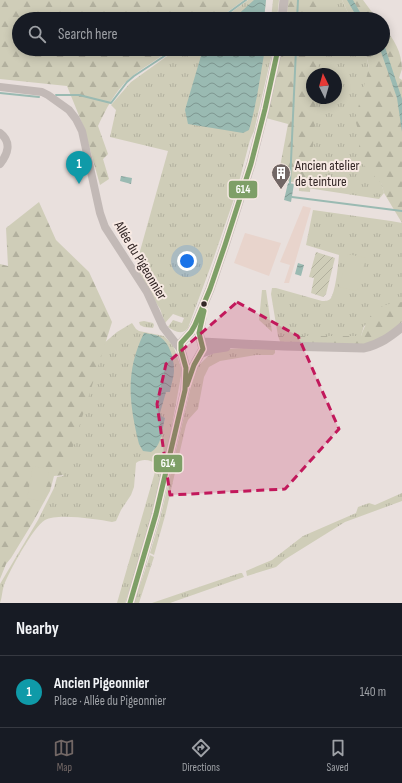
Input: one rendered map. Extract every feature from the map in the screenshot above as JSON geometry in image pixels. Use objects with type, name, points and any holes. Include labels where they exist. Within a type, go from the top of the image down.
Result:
[{"type":"street","points":[[283,12],[284,0]]},
{"type":"street","points":[[185,390],[186,368],[181,351],[181,343],[195,325],[226,245],[251,164],[276,56]]},
{"type":"street","name":"Allée du Pigeonnier","points":[[0,87],[42,92],[73,114],[82,131],[100,213],[105,227],[147,292],[164,327],[181,351]]},
{"type":"street","points":[[0,133],[6,139],[8,147],[7,152],[0,164]]},
{"type":"street","points":[[130,603],[156,514],[185,390],[194,365],[203,348],[199,333],[210,289]]},
{"type":"street","points":[[169,334],[186,337],[195,336],[201,341],[364,348],[377,345],[386,340],[402,327]]},
{"type":"street","points":[[181,351],[186,357],[190,358],[224,347],[253,344]]},
{"type":"highlighted area","points":[[237,302],[298,336],[339,429],[285,489],[170,495],[157,404],[166,364]]},
{"type":"green space","points":[[0,0],[244,0],[228,12],[12,12],[12,56],[162,56],[129,79],[115,95],[104,113],[98,126],[108,154],[103,159],[109,179],[100,185],[84,128],[67,86],[0,79]]},
{"type":"green space","points":[[248,0],[266,0],[265,12],[232,12]]},
{"type":"green space","points":[[273,0],[279,0],[278,12],[272,12]]},
{"type":"green space","points":[[288,0],[322,0],[321,12],[287,12]]},
{"type":"green space","points":[[315,0],[342,0],[348,12],[314,12]]},
{"type":"green space","points":[[342,0],[363,0],[372,12],[348,12]]},
{"type":"green space","points":[[390,35],[397,46],[402,63],[399,78],[402,80],[402,223],[384,193],[381,183],[358,159],[360,137],[355,119],[369,68],[366,56],[390,56]]},
{"type":"green space","points":[[167,56],[271,56],[254,131],[250,140],[236,193],[188,328],[183,332],[175,331],[168,327],[173,320],[182,323],[184,318],[173,314],[165,323],[160,309],[135,269],[168,151],[110,137],[116,110],[111,105],[131,82]]},
{"type":"green space","points":[[279,56],[319,56],[318,68],[306,68],[306,104],[316,104],[310,192],[299,191],[299,183],[287,181],[289,170],[280,167],[288,124],[266,118]]},
{"type":"green space","points":[[310,56],[366,56],[369,68],[366,124],[384,193],[379,199],[301,187],[307,104],[342,104],[342,68],[310,68]]},
{"type":"green space","points":[[39,202],[56,240],[89,272],[112,322],[64,475],[54,476],[50,491],[33,522],[6,564],[0,579],[0,264],[8,266],[6,228]]},
{"type":"green space","points":[[313,210],[402,223],[402,302],[364,326],[361,336],[278,336],[271,294],[272,288],[322,301],[327,301],[333,294],[339,255],[306,245]]},
{"type":"green space","points":[[316,252],[335,258],[326,294],[323,297],[311,293],[314,278],[309,277]]},
{"type":"green space","points":[[348,254],[366,258],[357,291],[339,287]]},
{"type":"green space","points":[[262,290],[266,290],[272,332],[259,320]]},
{"type":"green space","points":[[402,302],[402,322],[374,344],[281,344],[278,336],[361,336],[367,322],[376,310],[388,304]]},
{"type":"green space","points":[[144,321],[153,323],[153,328],[140,325],[139,322]]},
{"type":"green space","points":[[132,323],[139,331],[164,336],[173,345],[182,370],[167,453],[144,546],[125,603],[117,603],[157,465],[147,460],[141,460],[136,463],[134,487],[116,521],[112,522],[77,517],[58,517],[45,520],[40,524],[28,540],[11,570],[4,585],[0,603],[0,584],[38,520],[54,488],[57,477],[63,476],[103,344],[117,332]]},
{"type":"green space","points":[[222,349],[275,349],[275,353],[273,355],[256,355],[220,361],[209,367],[204,377],[198,409],[188,420],[186,425],[165,516],[154,555],[150,553],[160,519],[191,386],[197,367],[208,356]]},
{"type":"green space","points":[[33,466],[49,469],[44,502],[27,498]]},
{"type":"green space","points":[[402,493],[402,501],[345,522],[284,560],[276,567],[247,576],[246,571],[272,560],[303,536],[356,513],[358,507],[369,503],[375,505]]},
{"type":"green space","points":[[150,555],[154,557],[139,603],[134,603]]},
{"type":"green space","points":[[242,573],[244,577],[170,603],[152,603]]},
{"type":"shaded area","points":[[303,206],[311,208],[289,283],[284,283],[290,265],[280,262]]},
{"type":"shaded area","points":[[245,233],[281,243],[269,276],[234,263]]},
{"type":"water","points":[[254,0],[266,0],[265,12],[241,12]]},
{"type":"water","points":[[347,0],[353,0],[360,12],[354,12]]},
{"type":"water","points":[[201,56],[264,56],[249,130],[243,133],[188,124],[185,110]]},
{"type":"water","points":[[382,56],[388,56],[402,99],[402,132],[397,98]]},
{"type":"water","points":[[121,176],[132,178],[131,184],[120,181]]},
{"type":"water","points":[[288,183],[294,184],[291,202],[284,200]]},
{"type":"water","points":[[298,263],[304,265],[301,276],[295,274]]},
{"type":"water","points":[[144,333],[156,335],[166,343],[171,352],[174,366],[174,375],[170,392],[166,392],[160,413],[161,416],[165,418],[161,437],[155,449],[151,452],[143,451],[139,444],[131,401],[131,374],[138,347]]},
{"type":"waterway","points":[[230,12],[246,0]]},
{"type":"waterway","points":[[297,12],[298,0]]},
{"type":"waterway","points":[[56,95],[79,95],[111,103],[127,82],[164,56]]},
{"type":"waterway","points":[[290,183],[296,56]]},
{"type":"waterway","points":[[0,93],[39,97]]},
{"type":"waterway","points":[[292,197],[402,211]]},
{"type":"transit line","name":"614","points":[[130,603],[156,514],[185,390],[186,368],[181,350],[181,343],[195,325],[210,289],[225,245],[251,164],[276,56]]},
{"type":"transit line","name":"614","points":[[187,385],[194,365],[203,349],[199,333],[204,311]]},
{"type":"place","name":"Ancien Pigeonnier","points":[[79,184]]},
{"type":"place","name":"Ancien atelier de teinture","points":[[281,190]]}]
